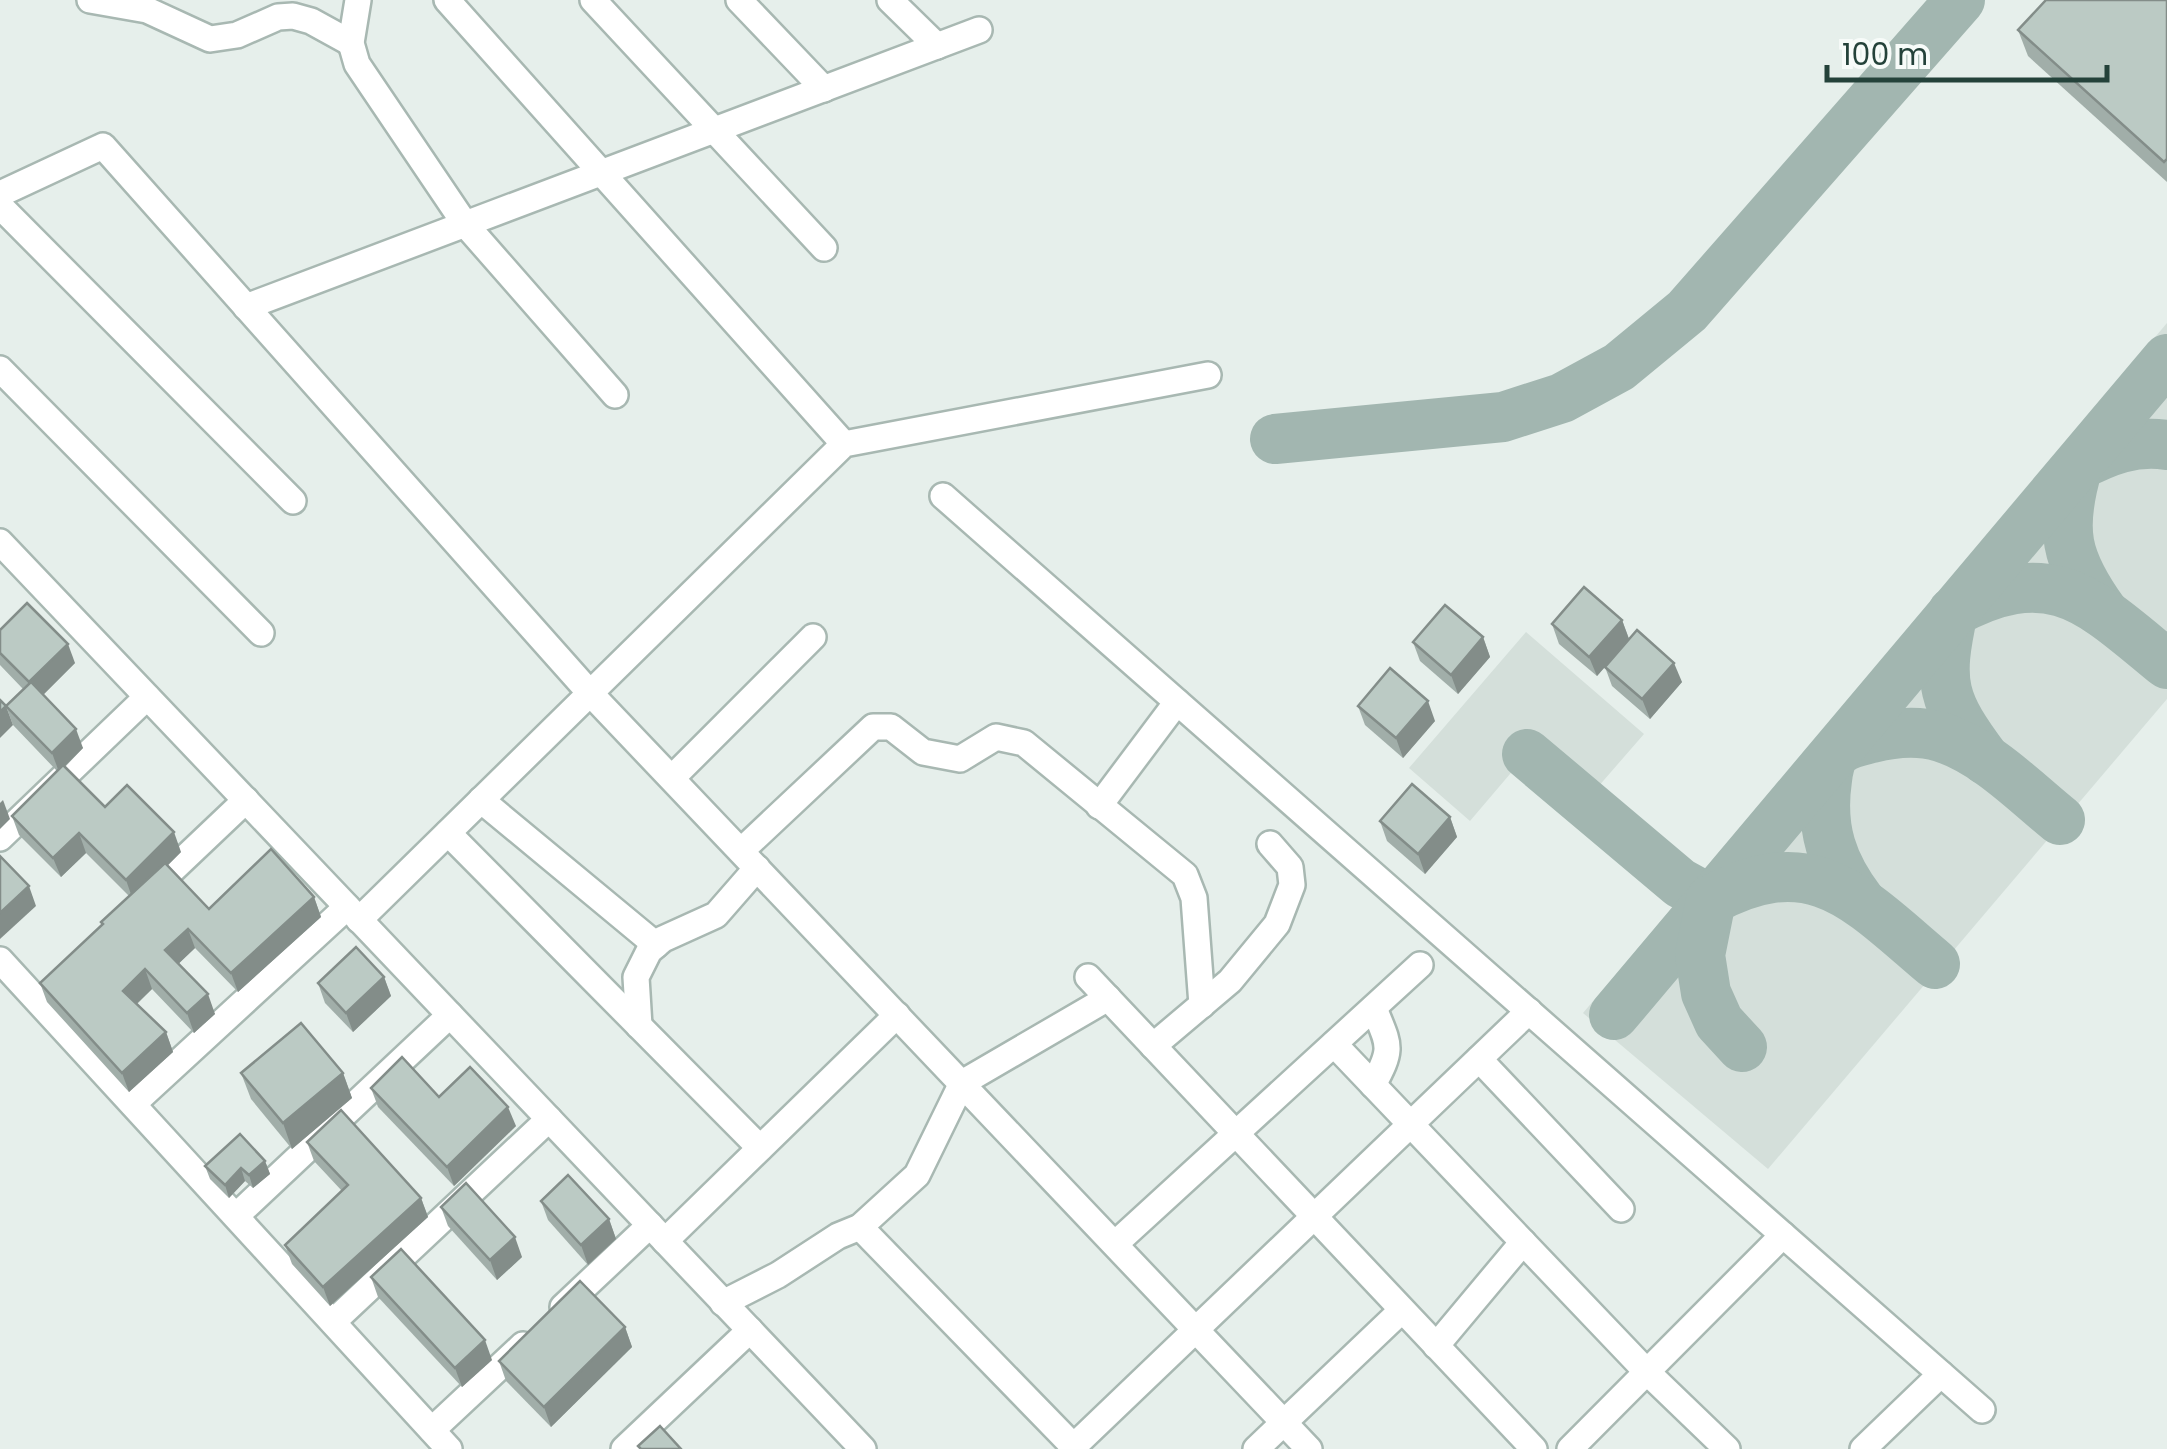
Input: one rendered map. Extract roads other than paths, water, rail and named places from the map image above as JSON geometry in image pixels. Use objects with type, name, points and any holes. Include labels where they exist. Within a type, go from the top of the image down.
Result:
[{"type":"street","points":[[90,0],[147,10],[210,39],[237,35],[278,17],[293,16],[312,21],[352,42]]},
{"type":"street","points":[[358,0],[352,42],[357,64],[465,224],[614,394]]},
{"type":"street","points":[[593,0],[824,248]]},
{"type":"street","points":[[739,0],[824,89]]},
{"type":"street","points":[[890,0],[937,46]]},
{"type":"street","points":[[457,3],[602,173],[844,444]]},
{"type":"street","points":[[246,307],[978,30]]},
{"type":"street","points":[[0,194],[103,146],[590,693],[1309,1449]]},
{"type":"street","points":[[0,206],[293,501]]},
{"type":"street","points":[[0,369],[260,633]]},
{"type":"street","points":[[133,1104],[448,832],[844,444],[1208,375]]},
{"type":"street","points":[[943,496],[1982,1410]]},
{"type":"street","points":[[0,542],[43,599],[147,697],[450,1014],[750,1330],[849,1445]]},
{"type":"street","points":[[672,778],[813,637]]},
{"type":"street","points":[[0,838],[147,697]]},
{"type":"street","points":[[1099,806],[1177,702]]},
{"type":"street","points":[[639,1026],[636,977],[649,951],[663,939],[716,914],[749,859],[873,728],[891,727],[923,752],[960,759],[996,737],[1024,743],[1185,875],[1194,898],[1202,1005]]},
{"type":"street","points":[[132,907],[246,800]]},
{"type":"street","points":[[482,800],[656,945]]},
{"type":"street","points":[[448,832],[760,1148]]},
{"type":"street","points":[[1153,1046],[1230,981],[1277,924],[1292,885],[1290,867],[1270,844]]},
{"type":"street","points":[[0,960],[39,989],[133,1104],[441,1440],[541,1328],[760,1148],[897,1014]]},
{"type":"street","points":[[1115,1244],[1420,966]]},
{"type":"street","points":[[1088,977],[1534,1449]]},
{"type":"street","points":[[723,1302],[778,1275],[860,1226],[917,1175],[962,1083],[1108,998]]},
{"type":"street","points":[[1374,1008],[1389,1045],[1388,1059],[1374,1085]]},
{"type":"street","points":[[860,1226],[1073,1448],[1528,1011]]},
{"type":"street","points":[[236,1216],[450,1014]]},
{"type":"street","points":[[1334,1044],[1647,1372],[1727,1449]]},
{"type":"street","points":[[1479,1059],[1621,1208]]},
{"type":"street","points":[[333,1322],[548,1119]]},
{"type":"street","points":[[1583,1445],[1647,1372],[1783,1234]]},
{"type":"street","points":[[1436,1346],[1523,1242]]},
{"type":"street","points":[[1256,1449],[1402,1310]]},
{"type":"street","points":[[624,1449],[750,1330]]},
{"type":"street","points":[[1864,1449],[1941,1374]]}]
